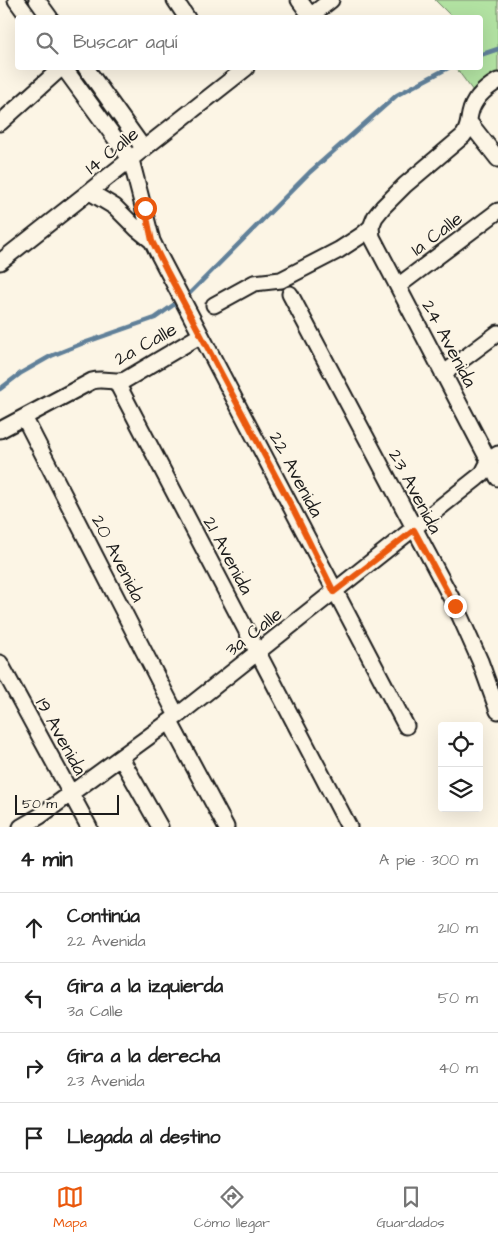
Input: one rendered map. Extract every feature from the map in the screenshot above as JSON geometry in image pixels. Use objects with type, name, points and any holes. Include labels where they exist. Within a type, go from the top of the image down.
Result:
[{"type":"street","points":[[16,0],[27,15]]},
{"type":"street","points":[[37,0],[48,15]]},
{"type":"street","points":[[175,0],[185,15]]},
{"type":"street","points":[[299,0],[317,8]]},
{"type":"street","points":[[0,124],[60,70]]},
{"type":"street","points":[[64,70],[131,160]]},
{"type":"street","points":[[87,70],[144,149]]},
{"type":"street","name":"14 Calle","points":[[0,262],[131,160],[226,74],[239,70]]},
{"type":"street","points":[[214,305],[254,283],[281,280],[314,264],[339,250],[371,226],[383,207],[405,185],[463,136],[468,129],[471,108],[475,101],[498,80]]},
{"type":"street","points":[[469,122],[498,159]]},
{"type":"street","name":"22 Avenida","points":[[131,160],[152,241],[293,509],[334,592],[406,726]]},
{"type":"street","name":"22 Avenida","points":[[90,192],[115,207],[152,241]]},
{"type":"street","name":"1a Calle","points":[[398,286],[498,211]]},
{"type":"street","name":"24 Avenida","points":[[371,226],[372,237],[443,374],[494,457],[498,478]]},
{"type":"street","name":"23 Avenida","points":[[290,294],[455,606],[469,636],[498,711]]},
{"type":"street","name":"2a Calle","points":[[0,430],[24,419],[92,381],[100,379],[125,380],[198,329]]},
{"type":"street","points":[[443,374],[498,333]]},
{"type":"street","name":"21 Avenida","points":[[116,381],[349,827]]},
{"type":"street","name":"20 Avenida","points":[[24,419],[226,827]]},
{"type":"street","name":"3a Calle","points":[[25,826],[174,719],[258,653],[483,473],[494,457]]},
{"type":"street","name":"19 Avenida","points":[[0,663],[89,827]]},
{"type":"street","points":[[121,758],[160,827]]},
{"type":"green space","points":[[435,0],[498,0],[498,79],[473,91],[457,70],[483,70],[483,15],[450,15]]},
{"type":"waterway","points":[[483,54],[498,49]]},
{"type":"waterway","points":[[0,389],[21,373],[51,356],[155,318],[189,294],[310,172],[397,95],[444,70]]},
{"type":"route","points":[[145,208],[152,241],[293,509],[334,592],[414,530],[455,606]]}]
